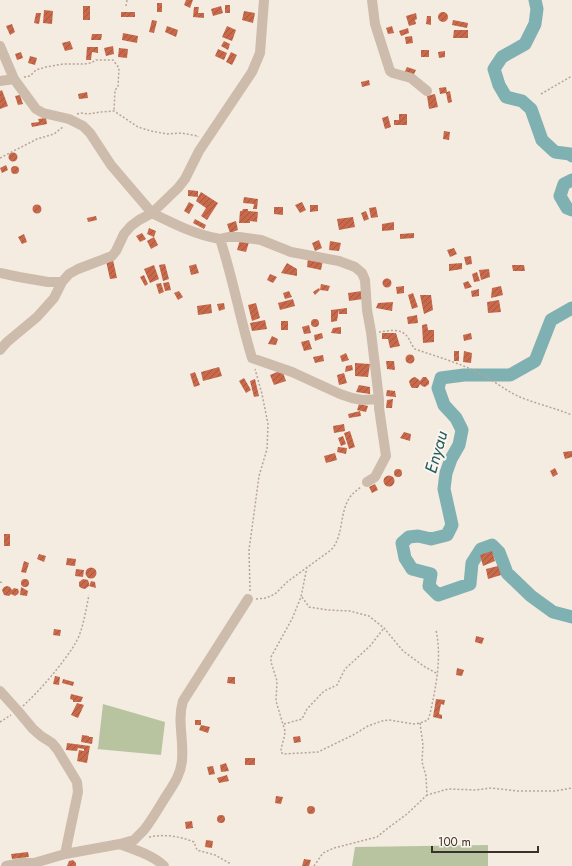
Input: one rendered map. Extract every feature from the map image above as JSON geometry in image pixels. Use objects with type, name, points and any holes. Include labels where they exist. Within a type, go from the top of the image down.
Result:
[{"type":"street","points":[[0,350],[7,342],[37,317],[54,298],[62,282],[69,274],[73,271],[112,256],[124,234],[131,226],[152,213],[178,188],[185,179],[199,151],[252,72],[261,47],[264,0]]},
{"type":"street","points":[[372,0],[375,24],[390,71],[411,78],[427,91]]},
{"type":"street","points":[[0,46],[14,79],[36,109],[43,113],[69,118],[79,123],[90,133],[111,165],[152,213],[206,237],[220,239],[239,237],[261,240],[291,252],[339,261],[355,267],[362,273],[365,280],[367,310],[386,456],[375,477],[368,482]]},
{"type":"street","points":[[0,81],[14,79]]},
{"type":"street","points":[[220,239],[252,358],[292,372],[352,398],[362,400],[379,399]]},
{"type":"street","points":[[0,273],[48,282],[62,282]]},
{"type":"street","points":[[6,866],[21,863],[42,864],[66,854],[120,844],[134,840],[144,830],[180,771],[183,743],[180,713],[183,701],[248,600]]},
{"type":"street","points":[[0,691],[33,729],[52,743],[77,782],[78,792],[66,854]]},
{"type":"street","points":[[120,844],[142,852],[164,866]]},
{"type":"path","points":[[126,0],[126,6]]},
{"type":"path","points":[[14,79],[30,76],[36,70],[46,67],[63,64],[84,64],[91,63],[96,60],[113,60],[119,68],[118,87],[115,90],[114,111]]},
{"type":"path","points":[[541,94],[572,76]]},
{"type":"path","points":[[0,158],[37,139],[54,134],[69,118],[81,113],[88,114],[114,111],[138,128],[167,134],[181,133],[198,136],[199,151]]},
{"type":"path","points":[[371,332],[398,330],[406,335],[415,349],[476,371],[506,390],[519,396],[572,415]]},
{"type":"path","points":[[252,358],[262,394],[268,424],[267,449],[259,476],[254,506],[249,550],[250,589],[248,600],[266,598],[275,594],[287,582],[331,550],[335,546],[338,539],[346,504],[355,491],[368,482]]},
{"type":"path","points":[[307,567],[301,597],[292,619],[271,657],[271,662],[277,681],[276,701],[285,731],[281,752],[283,754],[318,752],[368,726],[382,721],[389,720],[410,724],[426,721],[429,718],[438,674],[439,659],[436,630]]},
{"type":"path","points":[[0,722],[18,710],[38,692],[58,669],[79,636],[89,595]]},
{"type":"path","points":[[301,597],[309,607],[369,616],[384,628],[403,651],[424,667],[438,674]]},
{"type":"path","points":[[283,724],[302,720],[307,709],[324,691],[337,685],[345,669],[370,646],[384,628]]},
{"type":"path","points":[[420,723],[423,745],[422,762],[426,776],[427,795]]},
{"type":"path","points":[[314,866],[323,853],[334,848],[377,837],[407,814],[427,795],[448,789],[476,790],[491,788],[518,792],[555,791],[572,788]]},
{"type":"path","points":[[134,840],[174,836],[194,842],[198,850],[215,855],[231,864]]},
{"type":"green space","points":[[103,704],[165,722],[161,755],[97,749]]},
{"type":"green space","points":[[488,845],[488,866],[352,866],[355,847]]},
{"type":"building","points":[[186,0],[193,0],[190,8],[184,5]]},
{"type":"building","points":[[157,3],[162,3],[162,12],[157,12]]},
{"type":"building","points":[[225,5],[230,5],[230,13],[225,13]]},
{"type":"building","points":[[83,6],[90,6],[90,20],[83,20]]},
{"type":"building","points":[[221,6],[223,13],[213,16],[211,9]]},
{"type":"building","points":[[194,7],[199,7],[198,13],[204,13],[204,18],[193,17]]},
{"type":"building","points":[[44,10],[53,11],[52,24],[43,23]]},
{"type":"building","points":[[244,11],[255,13],[253,23],[242,20]]},
{"type":"building","points":[[121,12],[135,12],[135,17],[121,17]]},
{"type":"building","points":[[441,12],[445,12],[447,13],[447,21],[441,22],[438,19],[438,15]]},
{"type":"building","points":[[36,13],[41,13],[39,24],[34,23]]},
{"type":"building","points":[[416,13],[416,24],[409,26],[406,16]]},
{"type":"building","points":[[427,16],[431,16],[431,25],[426,24]]},
{"type":"building","points":[[152,20],[157,21],[154,33],[149,32]]},
{"type":"building","points":[[453,20],[468,23],[467,28],[452,25]]},
{"type":"building","points":[[12,24],[15,32],[10,35],[6,26]]},
{"type":"building","points":[[167,26],[178,30],[176,37],[165,32]]},
{"type":"building","points":[[227,26],[236,30],[232,41],[222,37]]},
{"type":"building","points":[[392,26],[394,33],[388,34],[386,28]]},
{"type":"building","points":[[408,28],[409,33],[401,36],[399,31]]},
{"type":"building","points":[[454,30],[468,30],[468,38],[453,38]]},
{"type":"building","points":[[123,33],[138,36],[137,43],[122,40]]},
{"type":"building","points":[[92,34],[102,34],[101,40],[91,40]]},
{"type":"building","points":[[412,36],[413,43],[406,44],[405,37]]},
{"type":"building","points":[[70,41],[73,49],[65,51],[62,43]]},
{"type":"building","points":[[224,41],[230,44],[228,50],[221,46]]},
{"type":"building","points":[[113,46],[114,54],[106,56],[104,48]]},
{"type":"building","points":[[87,47],[98,47],[98,53],[92,52],[91,60],[86,60]]},
{"type":"building","points":[[119,48],[128,49],[127,58],[118,57]]},
{"type":"building","points":[[218,49],[227,53],[224,60],[215,56]]},
{"type":"building","points":[[421,50],[429,50],[429,57],[421,57]]},
{"type":"building","points":[[445,51],[445,57],[439,58],[438,52]]},
{"type":"building","points":[[21,52],[23,58],[17,60],[15,54]]},
{"type":"building","points":[[231,52],[237,55],[232,65],[226,62]]},
{"type":"building","points":[[30,56],[37,58],[35,65],[28,63]]},
{"type":"building","points":[[407,67],[416,70],[413,76],[404,73]]},
{"type":"building","points":[[369,80],[370,85],[362,87],[361,82]]},
{"type":"building","points":[[446,87],[447,92],[450,91],[452,102],[448,103],[446,93],[440,94],[439,88]]},
{"type":"building","points":[[2,90],[8,106],[0,109],[0,91]]},
{"type":"building","points":[[87,92],[88,98],[79,99],[78,94]]},
{"type":"building","points":[[435,94],[438,107],[429,109],[427,96]]},
{"type":"building","points":[[20,95],[23,104],[18,105],[15,96]]},
{"type":"building","points":[[399,114],[407,114],[407,125],[394,125],[394,120],[399,120]]},
{"type":"building","points":[[388,116],[391,127],[385,129],[382,118]]},
{"type":"building","points":[[46,118],[47,124],[32,127],[31,123],[39,122],[38,119]]},
{"type":"building","points":[[444,131],[450,132],[449,140],[443,139]]},
{"type":"building","points":[[11,153],[15,153],[17,157],[15,161],[11,161],[9,159],[9,155]]},
{"type":"building","points":[[6,165],[8,170],[2,173],[0,168]]},
{"type":"building","points":[[15,166],[18,167],[18,173],[15,174],[12,173],[11,170],[12,167]]},
{"type":"building","points":[[188,190],[198,191],[198,197],[188,196]]},
{"type":"building","points":[[201,192],[218,203],[207,220],[201,216],[206,208],[196,201]]},
{"type":"building","points":[[244,197],[258,199],[257,209],[253,209],[254,204],[243,203]]},
{"type":"building","points":[[189,202],[194,205],[189,214],[184,211]]},
{"type":"building","points":[[302,202],[306,210],[300,213],[295,205]]},
{"type":"building","points":[[35,205],[39,205],[41,209],[39,213],[35,213],[33,211],[33,207]]},
{"type":"building","points":[[310,205],[318,205],[318,211],[310,212]]},
{"type":"building","points":[[274,207],[283,207],[283,215],[274,214]]},
{"type":"building","points":[[376,207],[378,217],[371,218],[369,208]]},
{"type":"building","points":[[243,209],[258,212],[257,222],[250,221],[250,223],[239,223],[240,211]]},
{"type":"building","points":[[366,211],[369,219],[364,221],[361,213]]},
{"type":"building","points":[[96,216],[97,220],[88,222],[87,218]]},
{"type":"building","points":[[353,217],[355,227],[339,230],[337,219]]},
{"type":"building","points":[[195,219],[206,225],[204,229],[193,223]]},
{"type":"building","points":[[236,221],[238,230],[230,233],[227,224]]},
{"type":"building","points":[[394,222],[394,230],[382,231],[382,224]]},
{"type":"building","points":[[149,228],[156,231],[154,237],[147,234]]},
{"type":"building","points":[[142,233],[146,239],[140,242],[136,236]]},
{"type":"building","points":[[414,233],[414,238],[400,239],[400,234]]},
{"type":"building","points":[[24,234],[27,242],[22,244],[18,237]]},
{"type":"building","points":[[154,237],[158,245],[151,249],[147,241]]},
{"type":"building","points":[[240,240],[249,242],[246,252],[237,250]]},
{"type":"building","points":[[319,240],[322,248],[315,251],[312,243]]},
{"type":"building","points":[[330,241],[341,243],[339,251],[329,250]]},
{"type":"building","points":[[454,248],[457,254],[450,257],[447,250]]},
{"type":"building","points":[[471,256],[472,264],[466,265],[464,257]]},
{"type":"building","points":[[308,258],[323,260],[321,270],[307,267]]},
{"type":"building","points":[[113,260],[117,278],[110,279],[106,261]]},
{"type":"building","points":[[287,263],[297,269],[297,276],[281,273]]},
{"type":"building","points":[[462,263],[462,269],[449,271],[449,264]]},
{"type":"building","points":[[165,264],[169,279],[163,281],[159,265]]},
{"type":"building","points":[[196,264],[199,273],[191,275],[189,266]]},
{"type":"building","points":[[154,265],[159,279],[150,283],[144,269]]},
{"type":"building","points":[[512,265],[524,265],[525,271],[513,271]]},
{"type":"building","points":[[489,269],[490,277],[481,280],[479,270]]},
{"type":"building","points":[[477,272],[480,281],[474,282],[472,274]]},
{"type":"building","points":[[270,274],[277,277],[273,283],[267,280]]},
{"type":"building","points":[[144,275],[148,284],[145,286],[140,277]]},
{"type":"building","points":[[385,279],[389,279],[391,283],[389,287],[385,287],[383,285],[383,281]]},
{"type":"building","points":[[468,281],[472,287],[465,289],[463,283]]},
{"type":"building","points":[[169,282],[171,290],[165,291],[163,283]]},
{"type":"building","points":[[161,283],[164,292],[159,294],[156,284]]},
{"type":"building","points":[[321,284],[330,286],[328,291],[320,290]]},
{"type":"building","points":[[404,286],[404,293],[397,294],[396,287]]},
{"type":"building","points":[[501,286],[503,295],[491,298],[492,288]]},
{"type":"building","points":[[319,288],[320,290],[315,295],[313,292]]},
{"type":"building","points":[[479,289],[479,296],[472,297],[471,291]]},
{"type":"building","points":[[179,291],[183,297],[178,300],[174,293]]},
{"type":"building","points":[[289,291],[292,297],[285,299],[283,293]]},
{"type":"building","points":[[362,291],[363,299],[349,301],[348,293]]},
{"type":"building","points":[[413,293],[418,307],[412,309],[408,295]]},
{"type":"building","points":[[420,295],[431,295],[433,310],[424,314]]},
{"type":"building","points":[[293,299],[295,306],[280,310],[278,303]]},
{"type":"building","points":[[499,300],[501,312],[488,313],[487,302]]},
{"type":"building","points":[[393,302],[392,311],[376,308],[378,303]]},
{"type":"building","points":[[224,303],[225,309],[219,311],[217,304]]},
{"type":"building","points":[[256,303],[260,318],[252,321],[248,305]]},
{"type":"building","points":[[211,304],[212,313],[198,315],[197,306]]},
{"type":"building","points":[[347,308],[347,314],[339,314],[339,309]]},
{"type":"building","points":[[339,309],[337,321],[331,322],[331,310]]},
{"type":"building","points":[[417,315],[418,323],[408,324],[407,317]]},
{"type":"building","points":[[315,319],[318,320],[318,326],[315,327],[312,326],[311,323],[312,320]]},
{"type":"building","points":[[265,320],[267,329],[252,331],[250,323]]},
{"type":"building","points":[[281,321],[288,321],[288,330],[281,330]]},
{"type":"building","points":[[427,324],[428,330],[434,330],[434,342],[423,343],[422,325]]},
{"type":"building","points":[[309,325],[311,333],[304,334],[302,327]]},
{"type":"building","points":[[341,327],[341,334],[331,333],[333,328]]},
{"type":"building","points":[[322,333],[323,338],[315,341],[314,335]]},
{"type":"building","points":[[382,333],[396,333],[400,346],[390,348],[388,339],[382,339]]},
{"type":"building","points":[[471,333],[472,339],[464,341],[463,335]]},
{"type":"building","points":[[272,336],[278,339],[276,345],[268,344]]},
{"type":"building","points":[[309,340],[312,349],[304,351],[301,342]]},
{"type":"building","points":[[454,351],[459,351],[459,361],[454,361]]},
{"type":"building","points":[[464,351],[472,353],[471,363],[463,362]]},
{"type":"building","points":[[346,353],[349,360],[342,362],[340,356]]},
{"type":"building","points":[[410,354],[415,359],[410,364],[405,359]]},
{"type":"building","points":[[323,355],[324,361],[315,363],[313,357]]},
{"type":"building","points":[[386,361],[394,361],[395,370],[387,369]]},
{"type":"building","points":[[355,363],[370,364],[368,377],[355,376]]},
{"type":"building","points":[[352,365],[353,370],[345,372],[346,366]]},
{"type":"building","points":[[219,367],[222,376],[203,381],[201,372]]},
{"type":"building","points":[[282,370],[286,381],[274,385],[270,375]]},
{"type":"building","points":[[195,372],[200,385],[194,387],[190,374]]},
{"type":"building","points":[[344,373],[347,383],[339,385],[337,375]]},
{"type":"building","points":[[415,377],[420,381],[423,377],[426,377],[429,384],[425,387],[420,384],[418,388],[412,388],[409,381]]},
{"type":"building","points":[[244,378],[251,390],[246,393],[239,381]]},
{"type":"building","points":[[255,379],[259,396],[254,397],[250,381]]},
{"type":"building","points":[[359,385],[370,387],[370,394],[356,392]]},
{"type":"building","points":[[387,390],[395,391],[396,397],[386,396]]},
{"type":"building","points":[[393,399],[392,408],[386,408],[387,400]]},
{"type":"building","points":[[359,404],[368,406],[366,412],[357,410]]},
{"type":"building","points":[[360,411],[361,416],[349,418],[348,414]]},
{"type":"building","points":[[344,424],[345,431],[334,433],[333,426]]},
{"type":"building","points":[[350,431],[355,447],[349,449],[344,433]]},
{"type":"building","points":[[404,432],[411,434],[410,441],[400,438]]},
{"type":"building","points":[[343,436],[346,444],[341,446],[338,438]]},
{"type":"building","points":[[338,447],[347,448],[346,454],[337,452]]},
{"type":"building","points":[[572,451],[572,457],[565,459],[563,452]]},
{"type":"building","points":[[335,453],[337,460],[326,463],[324,456]]},
{"type":"building","points":[[555,468],[558,474],[553,477],[550,471]]},
{"type":"building","points":[[398,469],[401,470],[401,476],[398,477],[395,476],[394,473],[395,470]]},
{"type":"building","points":[[389,475],[393,477],[395,481],[393,485],[389,487],[385,485],[383,481],[385,477]]},
{"type":"building","points":[[375,484],[378,490],[372,493],[369,487]]},
{"type":"building","points":[[4,534],[10,534],[10,546],[4,546]]},
{"type":"building","points":[[492,551],[495,561],[483,566],[480,555]]},
{"type":"building","points":[[39,554],[46,556],[44,562],[37,559]]},
{"type":"building","points":[[67,558],[76,559],[75,566],[66,565]]},
{"type":"building","points":[[24,561],[29,563],[26,573],[21,572]]},
{"type":"building","points":[[498,566],[501,575],[488,579],[486,569]]},
{"type":"building","points":[[91,567],[95,569],[97,573],[95,577],[91,579],[87,577],[85,573],[87,569]]},
{"type":"building","points":[[76,569],[84,570],[83,577],[75,576]]},
{"type":"building","points":[[23,579],[27,579],[29,583],[27,587],[23,587],[21,585],[21,581]]},
{"type":"building","points":[[83,579],[88,580],[89,583],[89,586],[85,589],[79,586],[79,582]]},
{"type":"building","points":[[91,581],[95,582],[96,588],[89,586]]},
{"type":"building","points":[[7,586],[12,590],[14,588],[18,589],[18,594],[15,596],[11,594],[9,596],[4,595],[2,590]]},
{"type":"building","points":[[21,587],[28,591],[27,596],[20,595]]},
{"type":"building","points":[[54,629],[61,630],[60,636],[53,635]]},
{"type":"building","points":[[476,636],[484,638],[482,644],[475,642]]},
{"type":"building","points":[[457,668],[464,670],[462,676],[456,675]]},
{"type":"building","points":[[55,676],[60,677],[59,685],[53,684]]},
{"type":"building","points":[[228,677],[235,677],[235,684],[227,683]]},
{"type":"building","points":[[63,679],[74,682],[73,686],[62,683]]},
{"type":"building","points":[[71,694],[83,697],[81,702],[73,702],[73,700],[70,699]]},
{"type":"building","points":[[436,699],[445,700],[444,705],[441,704],[439,714],[442,715],[442,719],[433,717]]},
{"type":"building","points":[[77,703],[84,705],[78,718],[71,715]]},
{"type":"building","points":[[195,720],[201,720],[201,725],[195,725]]},
{"type":"building","points":[[201,725],[210,727],[208,733],[199,730]]},
{"type":"building","points":[[82,735],[93,737],[92,744],[81,742]]},
{"type":"building","points":[[300,736],[301,742],[294,743],[293,737]]},
{"type":"building","points":[[67,743],[90,746],[87,763],[77,761],[79,750],[84,751],[84,749],[78,748],[77,751],[66,750]]},
{"type":"building","points":[[245,758],[255,758],[255,765],[245,765]]},
{"type":"building","points":[[226,763],[229,771],[221,772],[220,765]]},
{"type":"building","points":[[213,766],[215,774],[209,775],[207,767]]},
{"type":"building","points":[[227,775],[229,781],[219,783],[217,778]]},
{"type":"building","points":[[276,796],[283,797],[281,804],[275,803]]},
{"type":"building","points":[[309,806],[313,806],[315,810],[313,814],[309,814],[307,812],[307,808]]},
{"type":"building","points":[[221,815],[224,816],[224,822],[221,823],[218,822],[217,819],[218,816]]},
{"type":"building","points":[[192,821],[193,828],[186,829],[185,822]]},
{"type":"building","points":[[206,840],[213,841],[212,848],[205,847]]},
{"type":"building","points":[[28,852],[29,857],[12,859],[11,854]]},
{"type":"building","points":[[304,859],[311,860],[309,866],[302,866]]},
{"type":"building","points":[[73,860],[76,863],[76,866],[67,866],[69,861]]},
{"type":"waterway","name":"Enyau","points":[[535,0],[537,9],[535,24],[525,44],[502,57],[494,69],[499,85],[506,97],[522,101],[531,109],[542,140],[555,152],[570,154],[572,156]]},
{"type":"waterway","name":"Enyau","points":[[572,180],[564,184],[560,196],[567,208],[572,210]]},
{"type":"waterway","name":"Enyau","points":[[572,308],[551,320],[535,361],[510,375],[464,375],[441,378],[438,388],[444,405],[456,418],[462,430],[459,445],[451,459],[446,473],[444,489],[452,525],[447,535],[431,539],[418,536],[409,537],[402,543],[405,558],[412,569],[431,574],[429,586],[438,595],[470,584],[472,563],[481,549],[492,545],[499,552],[507,573],[531,596],[553,612],[572,617]]}]
